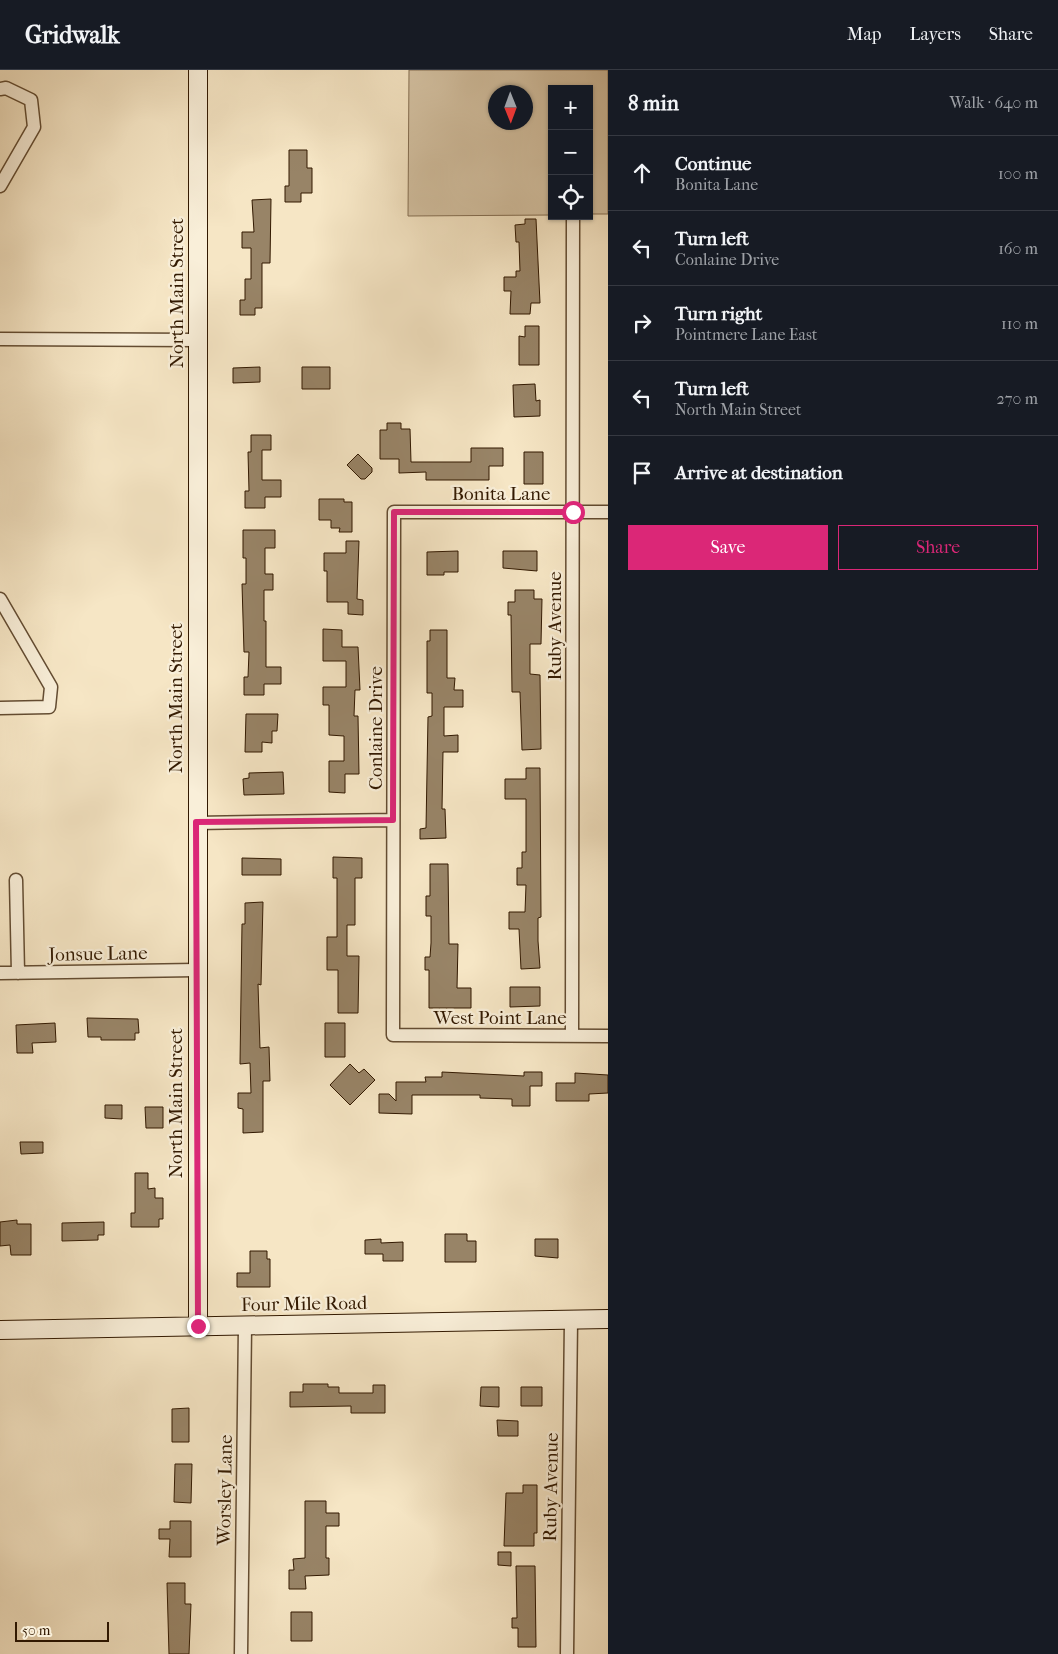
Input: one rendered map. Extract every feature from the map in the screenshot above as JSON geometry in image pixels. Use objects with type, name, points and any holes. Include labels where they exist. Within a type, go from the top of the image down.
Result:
[{"type":"main road","name":"North Main Street","points":[[198,70],[196,822],[198,1326]]},
{"type":"main road","name":"Four Mile Road","points":[[0,1330],[608,1319]]},
{"type":"street","points":[[0,89],[6,88],[31,100],[34,127],[0,186]]},
{"type":"street","name":"Ruby Avenue","points":[[572,1036],[574,220]]},
{"type":"street","points":[[0,339],[197,340]]},
{"type":"street","name":"Bonita Lane","points":[[394,512],[608,512]]},
{"type":"street","name":"Conlaine Drive","points":[[393,1035],[394,512]]},
{"type":"street","points":[[0,598],[51,688],[49,707],[0,708]]},
{"type":"street","points":[[196,822],[393,820]]},
{"type":"street","points":[[16,880],[18,973]]},
{"type":"street","name":"Jonsue Lane","points":[[0,973],[196,970]]},
{"type":"street","name":"West Point Lane","points":[[393,1035],[608,1036]]},
{"type":"street","name":"Ruby Avenue","points":[[567,1654],[571,1320]]},
{"type":"street","name":"Worsley Lane","points":[[241,1654],[245,1326]]},
{"type":"shaded area","points":[[409,70],[608,70],[608,214],[593,214],[593,85],[548,85],[548,215],[408,216]]},
{"type":"building","points":[[289,150],[307,150],[307,168],[312,168],[312,193],[301,193],[301,202],[285,202],[285,186],[289,186]]},
{"type":"building","points":[[271,199],[270,263],[262,263],[262,308],[255,308],[255,315],[240,315],[240,300],[245,300],[245,279],[251,279],[251,248],[242,248],[242,232],[254,232],[252,200]]},
{"type":"building","points":[[525,219],[536,219],[540,303],[531,303],[530,314],[510,314],[511,291],[504,291],[504,277],[516,277],[516,271],[520,271],[519,242],[516,242],[515,225],[525,224]]},
{"type":"building","points":[[525,326],[539,326],[539,365],[519,365],[519,336],[525,337]]},
{"type":"building","points":[[260,367],[260,382],[233,383],[233,368]]},
{"type":"building","points":[[302,367],[330,367],[330,389],[302,389]]},
{"type":"building","points":[[535,384],[536,401],[540,400],[540,416],[514,417],[513,385]]},
{"type":"building","points":[[387,423],[401,423],[401,429],[410,429],[411,462],[471,462],[471,448],[503,448],[503,466],[489,466],[489,480],[426,480],[426,472],[399,473],[399,459],[380,459],[380,430],[387,430]]},
{"type":"building","points":[[251,435],[271,435],[271,450],[262,450],[262,480],[281,480],[281,497],[265,497],[265,508],[245,508],[245,491],[249,491],[248,452],[251,452]]},
{"type":"building","points":[[524,452],[543,452],[543,484],[524,484]]},
{"type":"building","points":[[358,454],[372,468],[372,472],[365,479],[361,479],[347,465]]},
{"type":"building","points":[[319,499],[344,499],[344,502],[352,502],[352,532],[339,532],[340,528],[331,528],[331,520],[319,520]]},
{"type":"building","points":[[243,530],[275,530],[275,548],[265,548],[265,574],[273,574],[273,590],[264,590],[264,621],[266,621],[266,667],[281,667],[281,684],[264,684],[264,695],[244,695],[244,677],[248,677],[249,652],[244,652],[242,584],[246,584],[246,558],[243,558]]},
{"type":"building","points":[[346,541],[359,541],[357,599],[363,600],[363,615],[348,614],[348,602],[327,602],[327,571],[324,571],[324,553],[346,553]]},
{"type":"building","points":[[458,551],[458,572],[444,572],[444,575],[427,575],[427,552]]},
{"type":"building","points":[[503,551],[537,551],[537,571],[503,568]]},
{"type":"building","points":[[515,590],[534,590],[534,599],[542,599],[541,644],[530,644],[530,674],[540,675],[541,749],[522,750],[520,692],[512,692],[511,615],[508,615],[508,602],[515,602]]},
{"type":"building","points":[[323,629],[342,630],[342,647],[358,647],[360,690],[355,690],[354,716],[358,716],[359,774],[345,774],[345,793],[329,792],[329,761],[344,761],[344,736],[329,735],[329,705],[323,705],[323,687],[346,687],[346,661],[323,661]]},
{"type":"building","points":[[430,630],[447,630],[447,678],[455,678],[454,690],[463,690],[463,707],[444,707],[444,736],[458,735],[458,752],[443,752],[442,809],[445,809],[446,838],[420,839],[420,829],[426,828],[428,717],[432,716],[432,693],[427,693],[427,641],[430,641]]},
{"type":"building","points":[[246,714],[278,714],[277,731],[272,731],[272,743],[262,742],[262,752],[245,752]]},
{"type":"building","points":[[526,768],[540,768],[541,917],[538,918],[538,941],[540,968],[521,969],[519,929],[509,929],[509,912],[525,912],[526,885],[517,885],[517,868],[522,868],[522,852],[526,852],[526,799],[505,799],[505,779],[526,779]]},
{"type":"building","points":[[283,772],[284,794],[244,795],[243,779],[249,778],[249,773]]},
{"type":"building","points":[[333,857],[362,858],[362,878],[355,878],[355,925],[347,925],[347,956],[359,956],[358,1013],[338,1013],[338,970],[327,970],[327,937],[337,937],[337,878],[333,878]]},
{"type":"building","points":[[242,858],[281,859],[281,875],[242,875]]},
{"type":"building","points":[[430,864],[448,864],[449,944],[458,944],[457,988],[471,988],[471,1008],[429,1008],[429,970],[425,970],[425,957],[430,957],[431,943],[431,916],[426,916],[426,896],[430,896]]},
{"type":"building","points":[[263,902],[261,985],[258,984],[260,1048],[269,1047],[270,1081],[263,1081],[263,1132],[243,1133],[243,1109],[238,1108],[238,1093],[251,1093],[250,1063],[240,1064],[242,924],[245,924],[245,903]]},
{"type":"building","points":[[510,987],[540,987],[540,1006],[510,1007]]},
{"type":"building","points":[[87,1018],[138,1019],[139,1033],[135,1033],[135,1040],[101,1040],[101,1037],[88,1037]]},
{"type":"building","points":[[55,1023],[56,1042],[32,1043],[33,1053],[17,1053],[16,1025]]},
{"type":"building","points":[[325,1023],[345,1023],[345,1057],[325,1057]]},
{"type":"building","points":[[350,1064],[359,1073],[364,1069],[375,1080],[350,1105],[330,1085]]},
{"type":"building","points":[[442,1072],[524,1076],[524,1072],[542,1072],[542,1086],[530,1086],[530,1106],[512,1106],[512,1099],[480,1098],[480,1095],[412,1095],[412,1114],[379,1113],[379,1094],[389,1094],[396,1101],[396,1082],[426,1082],[425,1077],[442,1077]]},
{"type":"building","points":[[575,1073],[608,1075],[608,1093],[589,1094],[589,1101],[556,1101],[556,1083],[575,1083]]},
{"type":"building","points":[[105,1105],[122,1105],[122,1119],[105,1118]]},
{"type":"building","points":[[145,1107],[163,1107],[163,1128],[146,1128]]},
{"type":"building","points":[[20,1142],[43,1142],[43,1153],[21,1154]]},
{"type":"building","points":[[135,1173],[148,1173],[148,1189],[155,1188],[155,1198],[163,1198],[163,1219],[159,1219],[159,1227],[131,1227],[131,1213],[135,1213]]},
{"type":"building","points":[[17,1220],[17,1224],[31,1224],[31,1255],[11,1255],[10,1245],[0,1246],[0,1222]]},
{"type":"building","points":[[104,1222],[104,1235],[98,1235],[98,1240],[62,1241],[62,1223]]},
{"type":"building","points":[[445,1234],[467,1234],[467,1241],[476,1241],[476,1262],[445,1262]]},
{"type":"building","points":[[381,1239],[381,1243],[403,1242],[403,1261],[383,1261],[383,1254],[365,1254],[365,1240]]},
{"type":"building","points":[[535,1239],[558,1239],[558,1258],[535,1256]]},
{"type":"building","points":[[250,1251],[267,1251],[267,1259],[270,1259],[270,1287],[237,1287],[237,1273],[250,1273]]},
{"type":"building","points":[[303,1384],[328,1384],[328,1387],[339,1387],[339,1393],[373,1393],[373,1385],[385,1385],[385,1413],[351,1413],[351,1406],[290,1407],[290,1392],[303,1392]]},
{"type":"building","points":[[481,1387],[499,1387],[499,1407],[480,1406]]},
{"type":"building","points":[[521,1387],[542,1387],[542,1406],[521,1406]]},
{"type":"building","points":[[189,1408],[189,1442],[172,1442],[172,1409]]},
{"type":"building","points":[[497,1420],[518,1421],[518,1436],[498,1436]]},
{"type":"building","points":[[175,1464],[192,1464],[191,1503],[174,1502]]},
{"type":"building","points":[[523,1485],[537,1485],[537,1533],[534,1533],[534,1546],[504,1546],[506,1493],[523,1493]]},
{"type":"building","points":[[305,1501],[326,1501],[326,1513],[339,1513],[339,1526],[326,1526],[326,1558],[329,1558],[329,1575],[305,1576],[306,1589],[289,1589],[289,1570],[294,1570],[293,1559],[305,1558]]},
{"type":"building","points":[[170,1521],[191,1521],[191,1557],[169,1557],[170,1539],[159,1539],[159,1529],[170,1529]]},
{"type":"building","points":[[498,1552],[511,1552],[511,1566],[498,1565]]},
{"type":"building","points":[[516,1566],[535,1566],[536,1647],[518,1647],[518,1628],[512,1628],[512,1618],[517,1618]]},
{"type":"building","points":[[167,1583],[185,1583],[185,1604],[191,1604],[189,1654],[169,1654]]},
{"type":"building","points":[[291,1612],[312,1612],[312,1641],[291,1641]]},
{"type":"route","points":[[198,1326],[196,822],[393,820],[394,512],[573,512]]}]
